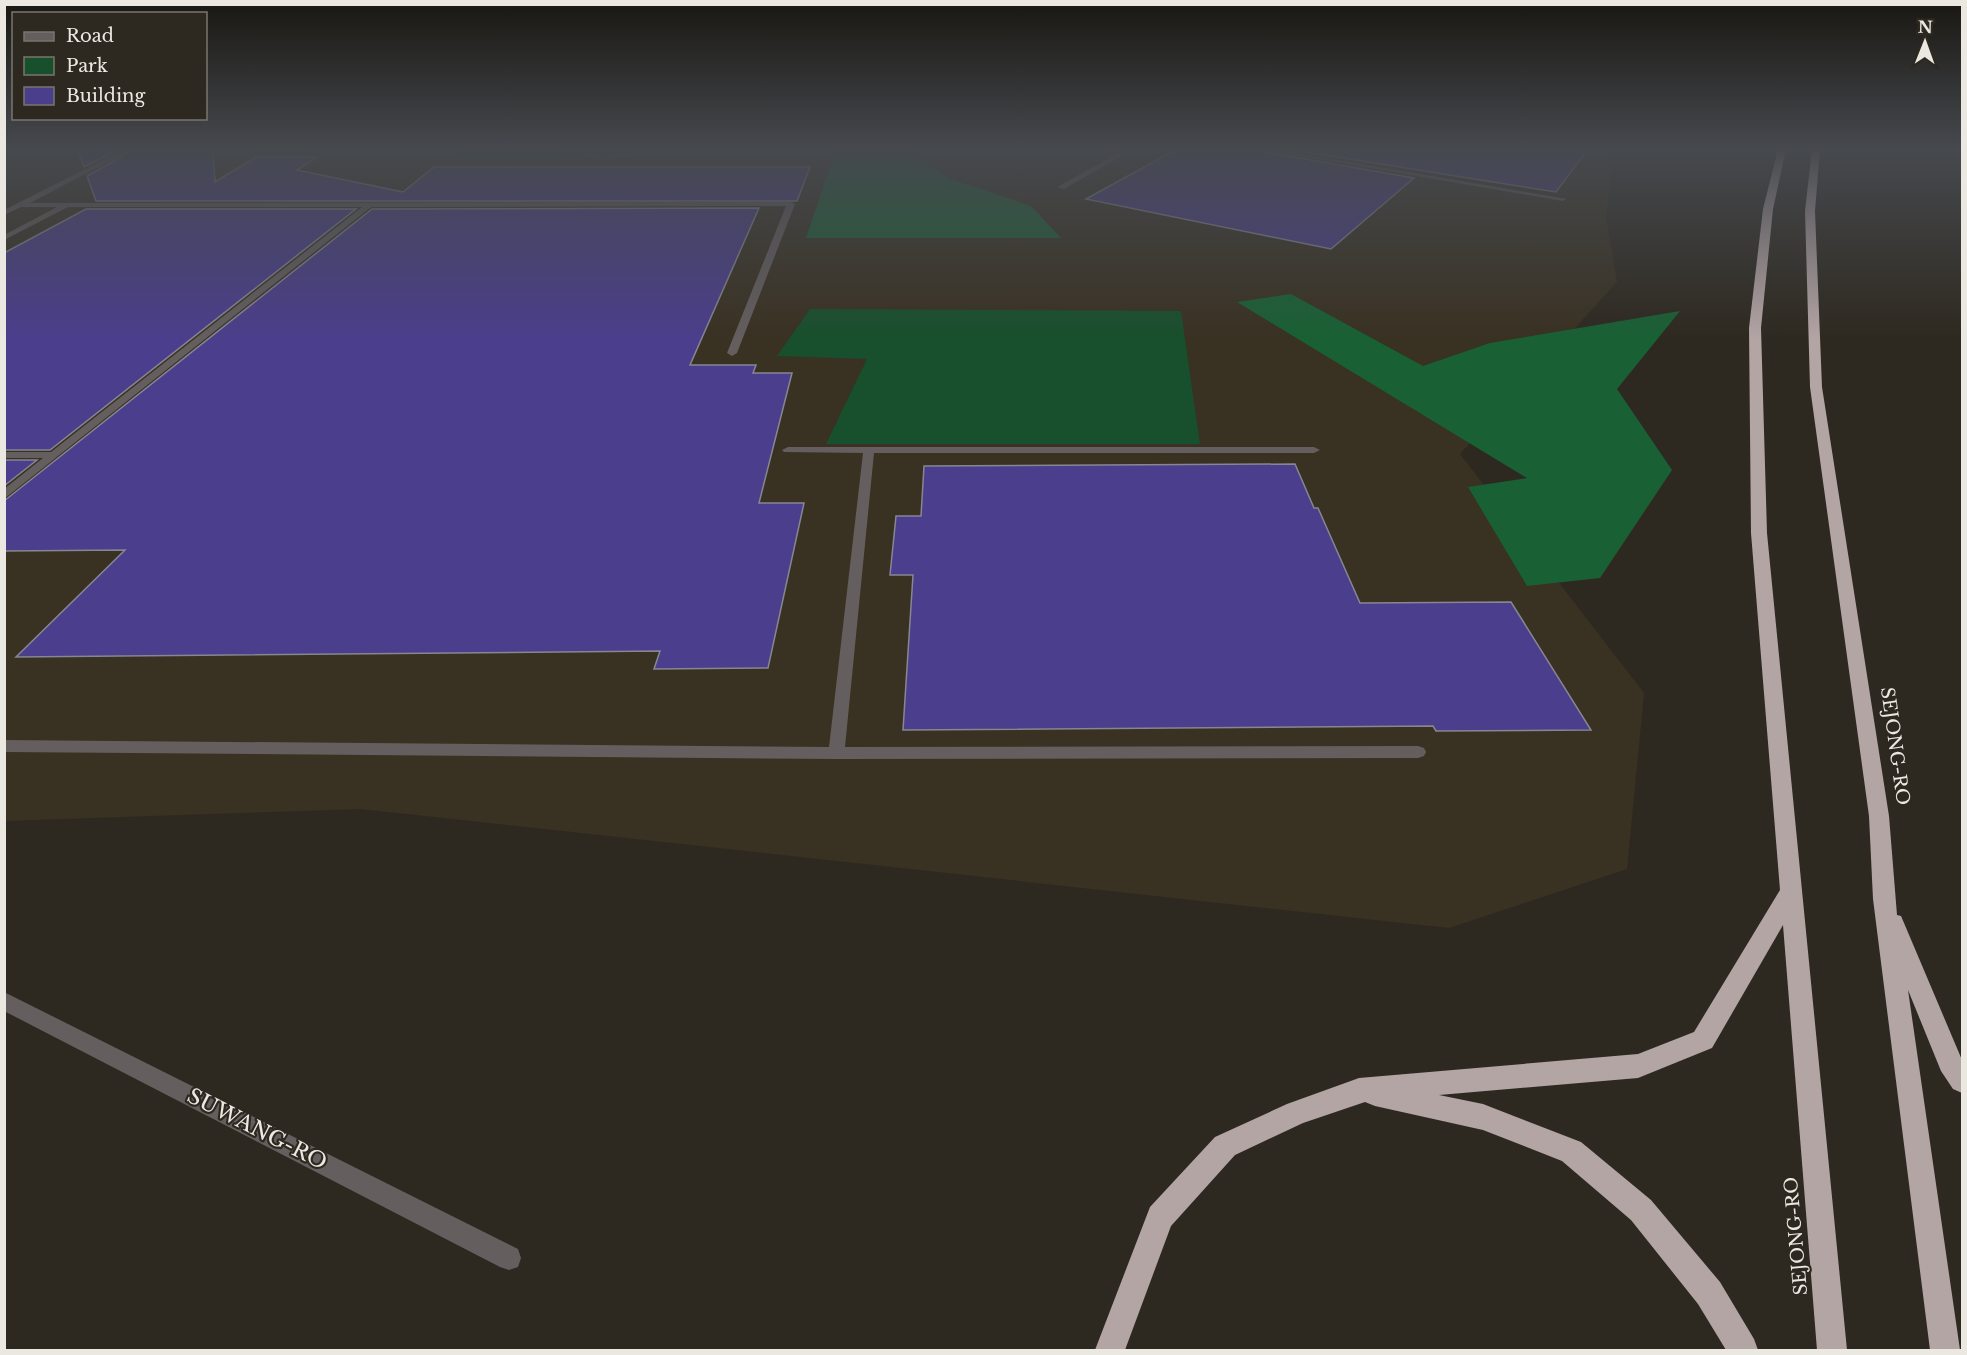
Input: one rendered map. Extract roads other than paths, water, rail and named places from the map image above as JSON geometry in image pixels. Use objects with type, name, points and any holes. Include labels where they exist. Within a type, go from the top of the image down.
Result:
[{"type":"highway","name":"SEJONG-RO","points":[[1768,212],[1755,328],[1759,533],[1832,1350]]},
{"type":"highway","name":"SEJONG-RO","points":[[1810,212],[1816,387],[1879,816],[1884,899],[1944,1350]]},
{"type":"highway","points":[[1110,1350],[1160,1217],[1225,1146],[1296,1113],[1359,1090],[1638,1066],[1703,1040],[1791,891]]},
{"type":"highway","points":[[1884,899],[1950,1063],[1962,1081]]},
{"type":"highway","points":[[1359,1090],[1483,1117],[1571,1151],[1641,1210],[1709,1293],[1743,1350]]},
{"type":"street","points":[[4,238],[53,212]]},
{"type":"street","points":[[4,495],[360,212]]},
{"type":"street","points":[[732,352],[788,212]]},
{"type":"street","points":[[788,450],[1314,450]]},
{"type":"street","points":[[836,753],[869,451]]},
{"type":"street","points":[[4,455],[54,455]]},
{"type":"street","points":[[4,746],[836,753],[1418,752]]},
{"type":"street","name":"SUWANG-RO","points":[[4,1001],[508,1258]]}]
